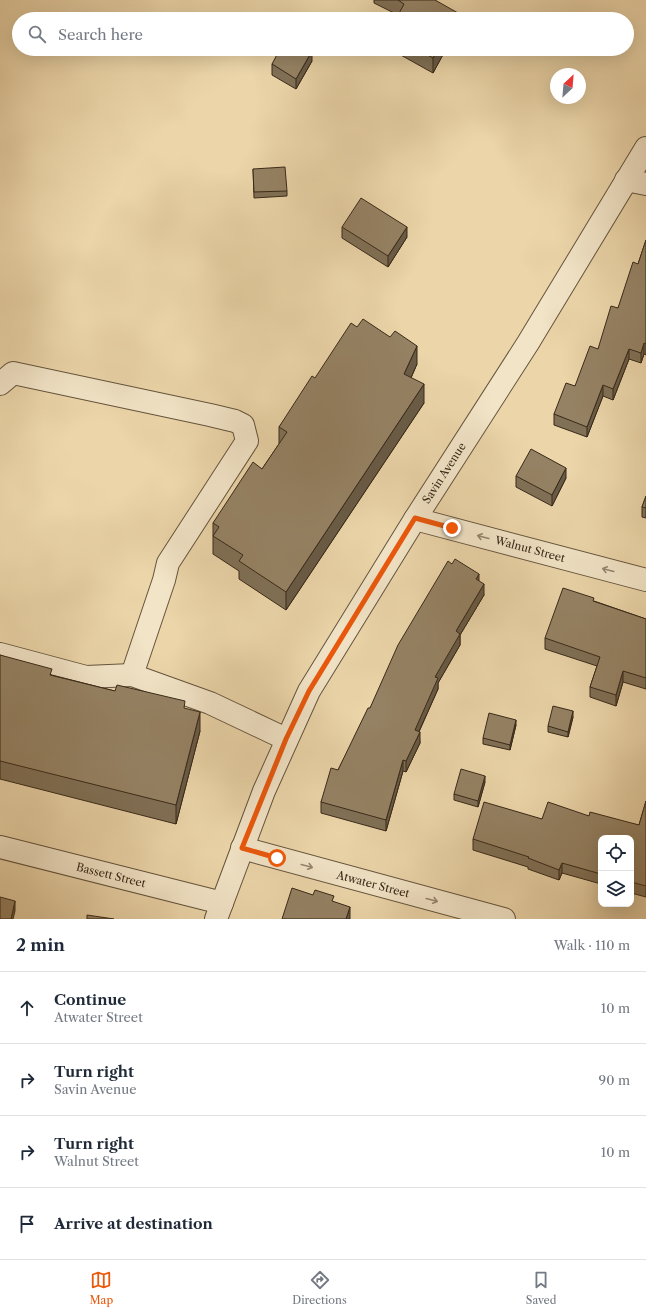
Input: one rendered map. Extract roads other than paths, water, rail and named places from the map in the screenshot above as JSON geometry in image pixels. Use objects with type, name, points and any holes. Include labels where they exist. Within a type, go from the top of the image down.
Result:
[{"type":"street","name":"Savin Avenue","points":[[219,911],[242,848],[286,739],[320,671],[415,518],[528,343],[636,182],[646,148]]},
{"type":"street","points":[[0,384],[13,373],[210,415],[235,421],[243,425],[247,441],[244,447],[168,563],[164,580],[132,675]]},
{"type":"street","name":"Walnut Street","points":[[415,518],[646,580]]},
{"type":"street","points":[[0,654],[86,677],[132,675],[210,703],[286,739]]},
{"type":"street","name":"Bassett Street","points":[[0,848],[219,911]]},
{"type":"street","name":"Atwater Street","points":[[242,848],[504,919]]}]
